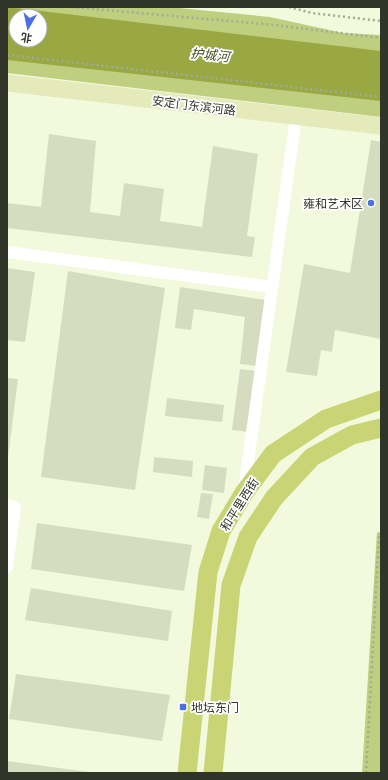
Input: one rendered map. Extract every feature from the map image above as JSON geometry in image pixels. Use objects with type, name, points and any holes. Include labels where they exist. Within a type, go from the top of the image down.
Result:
[{"type":"main road","name":"和平里西街","points":[[187,773],[208,572],[221,531],[244,493],[273,454],[326,418],[381,400]]},
{"type":"main road","points":[[213,773],[231,585],[248,538],[274,498],[312,457],[352,435],[381,428]]},
{"type":"street","name":"安定门东滨河路","points":[[7,83],[381,126]]},
{"type":"street","points":[[244,493],[296,116]]},
{"type":"street","points":[[7,252],[272,287]]},
{"type":"street","points":[[7,506],[15,507],[7,567]]},
{"type":"path","points":[[72,7],[274,25],[381,38]]},
{"type":"path","points":[[289,7],[312,12],[381,20]]},
{"type":"path","points":[[7,55],[381,97]]},
{"type":"path","points":[[366,773],[379,534],[381,534]]},
{"type":"shaded area","points":[[7,7],[169,7],[270,17],[343,33],[381,35],[381,117],[7,73]]},
{"type":"shaded area","points":[[377,532],[381,533],[381,773],[362,773]]},
{"type":"water","name":"护城河","points":[[7,7],[16,8],[8,8],[8,48],[48,48],[48,12],[381,51],[381,101],[7,60]]},
{"type":"building","points":[[49,134],[96,141],[90,212],[120,216],[124,183],[164,189],[160,221],[202,227],[213,146],[258,154],[247,236],[255,237],[252,257],[7,228],[7,203],[41,207]]},
{"type":"building","name":"雍和艺术区","points":[[371,140],[381,142],[381,339],[335,330],[332,352],[321,350],[317,376],[286,372],[304,264],[350,273]]},
{"type":"building","points":[[7,268],[35,272],[25,342],[7,340]]},
{"type":"building","points":[[68,271],[165,288],[135,490],[41,477]]},
{"type":"building","points":[[180,287],[266,300],[258,366],[240,364],[245,317],[194,309],[191,330],[175,328]]},
{"type":"building","points":[[240,369],[257,371],[249,432],[232,430]]},
{"type":"building","points":[[7,378],[18,379],[8,457],[7,457]]},
{"type":"building","points":[[167,398],[224,405],[222,422],[165,416]]},
{"type":"building","points":[[154,457],[193,461],[192,477],[153,472]]},
{"type":"building","points":[[205,465],[227,468],[224,493],[202,490]]},
{"type":"building","points":[[201,493],[213,494],[209,519],[197,517]]},
{"type":"building","points":[[37,523],[192,545],[184,591],[31,569]]},
{"type":"building","points":[[31,588],[172,611],[168,641],[25,620]]},
{"type":"building","points":[[16,674],[170,695],[162,741],[9,719]]},
{"type":"building","points":[[7,761],[89,772],[89,773],[7,773]]},
{"type":"place","name":"雍和艺术区","points":[[371,203]]},
{"type":"place","name":"地坛东门","points":[[183,707]]}]
